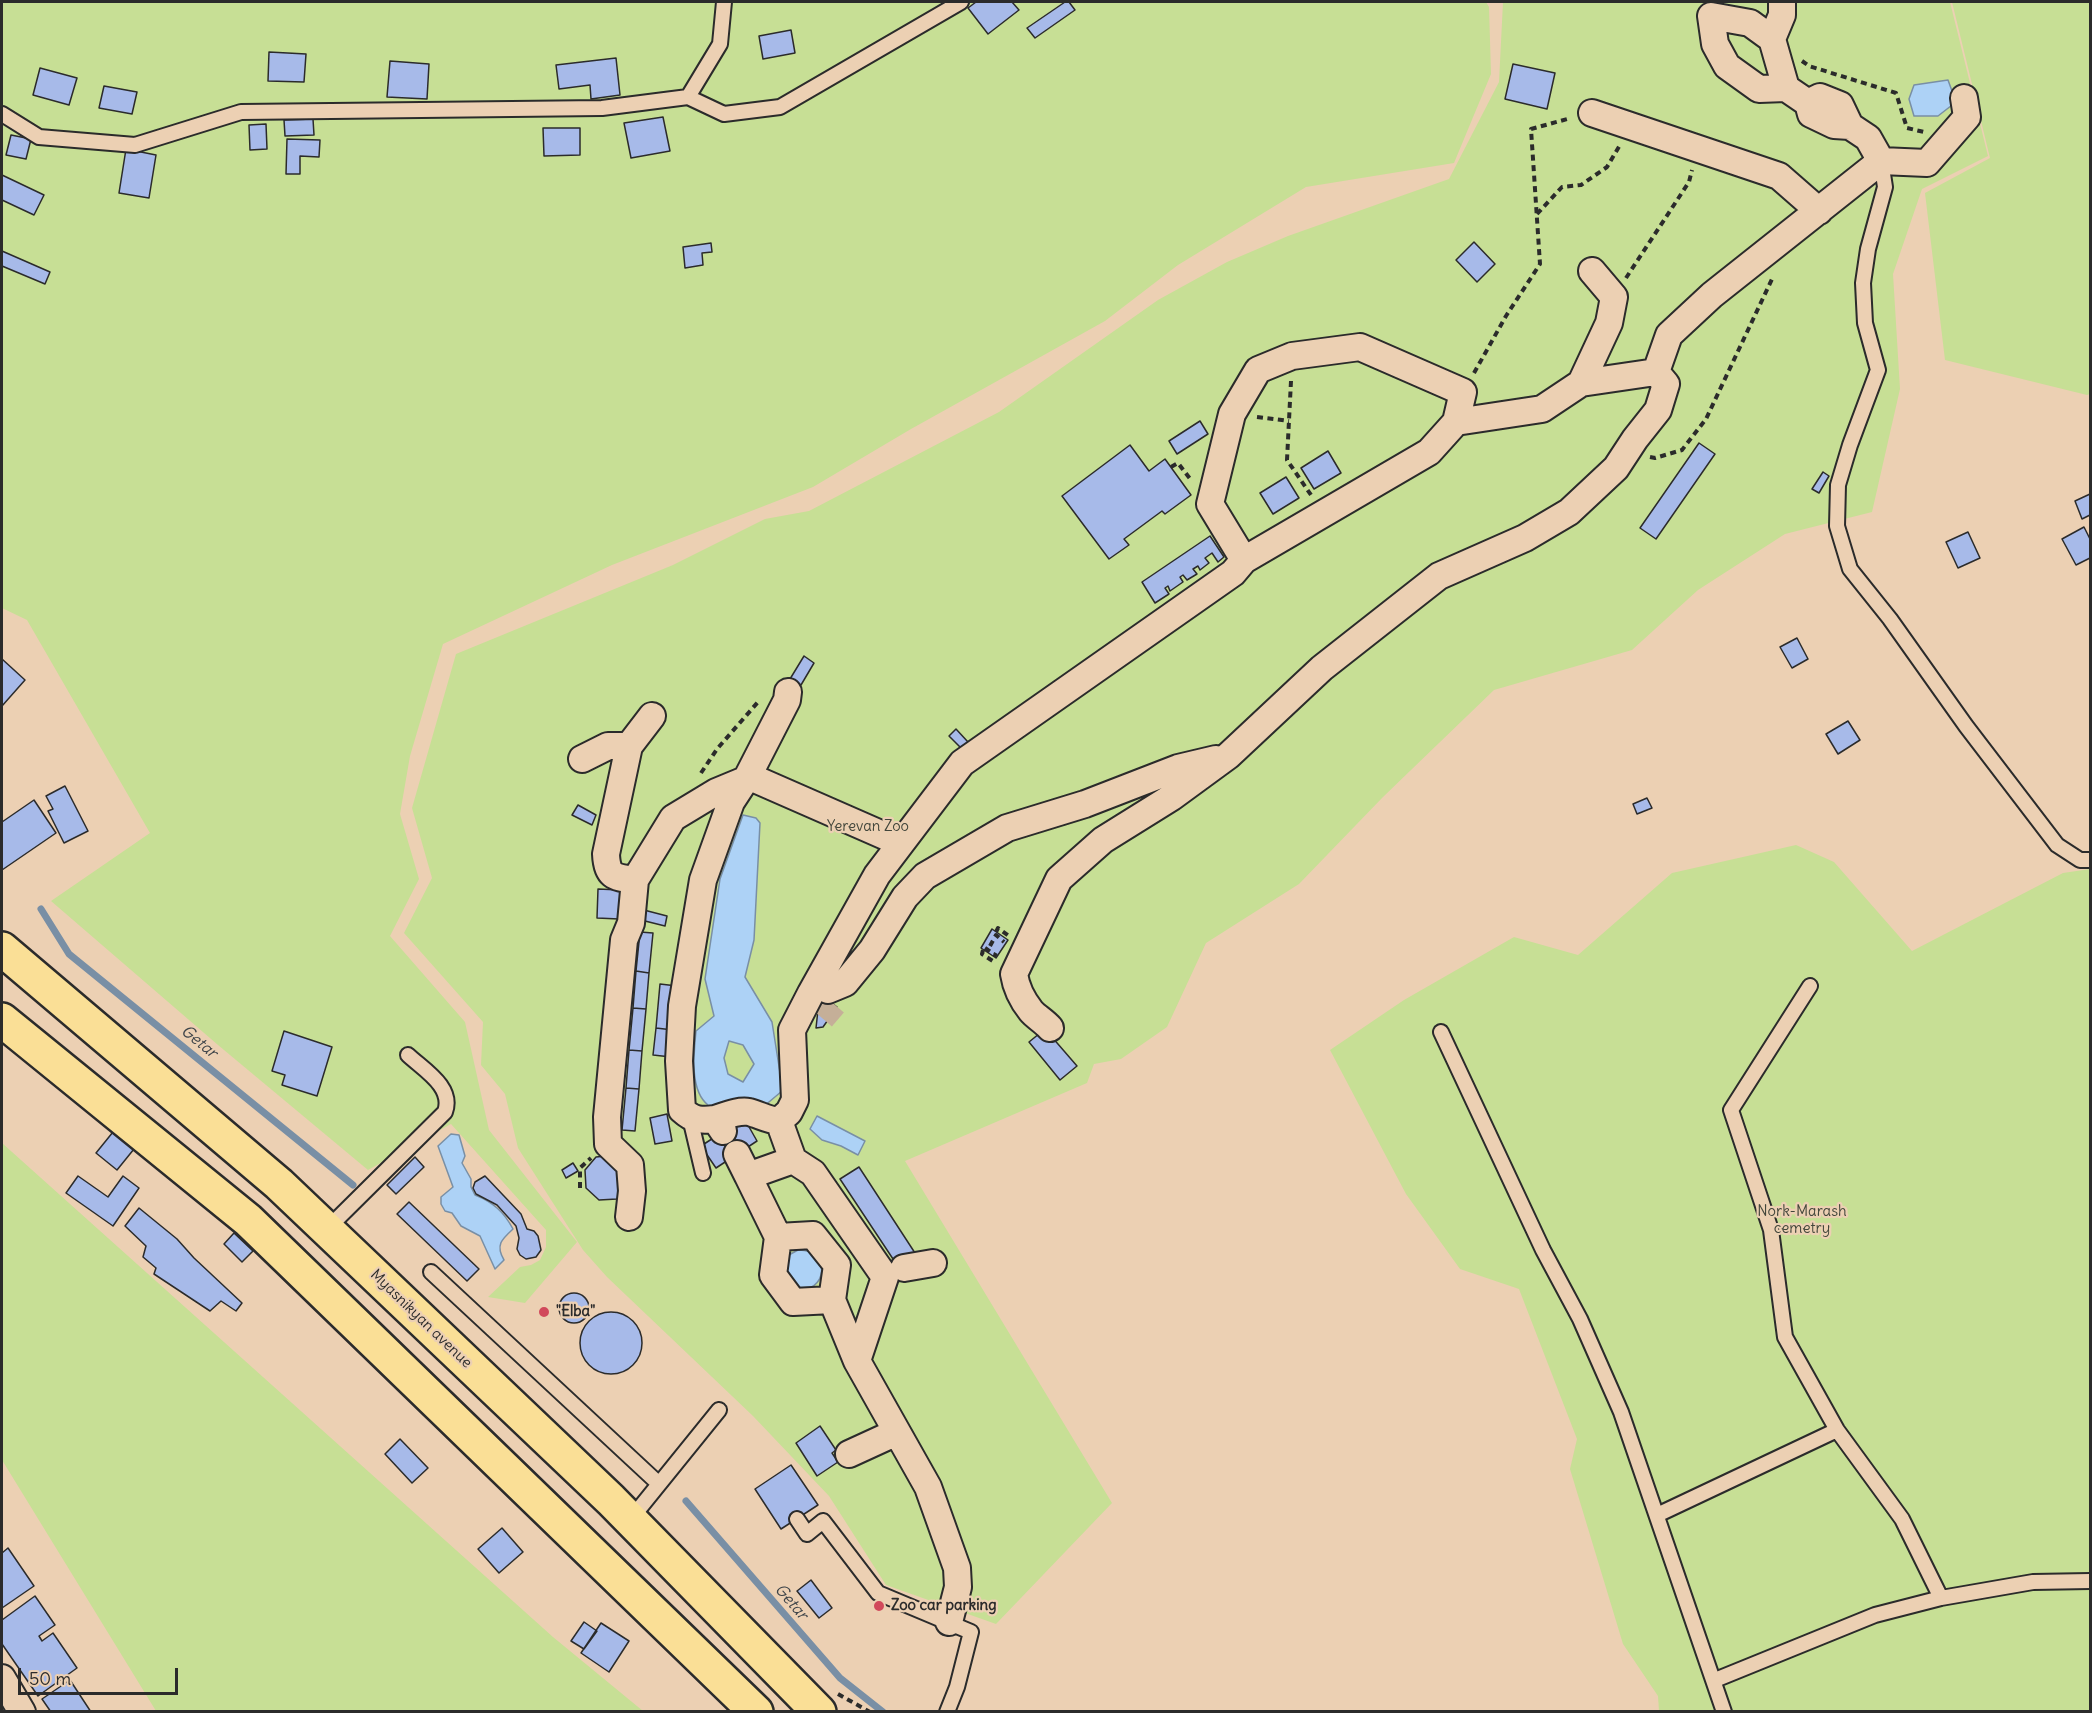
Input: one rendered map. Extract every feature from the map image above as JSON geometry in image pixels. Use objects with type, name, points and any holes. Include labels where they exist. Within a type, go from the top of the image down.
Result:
[{"type":"highway","name":"Myasnikyan avenue","points":[[2,949],[279,1184],[826,1705]]},
{"type":"highway","points":[[2,1020],[248,1220],[756,1712]]},
{"type":"street","points":[[1772,39],[1782,15],[1782,2]]},
{"type":"street","points":[[1786,88],[1772,39],[1750,23],[1710,9],[1715,44],[1727,66],[1759,88],[1786,88],[1808,103],[1820,97],[1840,105],[1850,126],[1868,138],[1881,160]]},
{"type":"street","points":[[1656,372],[1669,335],[1712,295],[1881,160],[1927,163],[1967,117],[1964,98]]},
{"type":"street","points":[[1592,113],[1779,176],[1819,211]]},
{"type":"street","points":[[1581,383],[1609,323],[1614,297],[1592,271]]},
{"type":"street","points":[[788,692],[787,700],[731,802],[704,880],[682,1006],[679,1061],[682,1110],[709,1123],[736,1113],[749,1112],[767,1120],[784,1117],[795,1100],[792,1030],[877,875],[962,763],[1233,573],[1244,560],[1429,452],[1456,422],[1463,392],[1360,347],[1292,356],[1258,370],[1232,414],[1210,504],[1244,560]]},
{"type":"street","points":[[1456,422],[1542,409],[1581,383],[1656,372]]},
{"type":"street","points":[[1050,1028],[1043,1019],[1032,1012],[1016,985],[1014,974],[1059,879],[1103,840],[1172,797],[1228,756],[1322,668],[1439,576],[1525,538],[1569,512],[1616,468],[1658,410],[1666,384],[1656,372]]},
{"type":"street","points":[[635,880],[613,875],[607,868],[607,848],[628,746],[652,716]]},
{"type":"street","points":[[582,759],[608,746],[628,746]]},
{"type":"street","points":[[877,875],[836,992],[872,950],[904,897],[925,876],[1007,828],[1084,804],[1178,768],[1228,756]]},
{"type":"street","points":[[629,1217],[633,1191],[630,1165],[608,1144],[607,1117],[624,940],[631,923],[635,880],[673,818],[716,792],[746,778],[901,843]]},
{"type":"street","points":[[784,1117],[798,1161],[858,1221],[897,1268]]},
{"type":"street","points":[[798,1161],[742,1165],[778,1237],[774,1275],[793,1302],[832,1300]]},
{"type":"street","points":[[824,1250],[858,1221]]},
{"type":"street","points":[[778,1237],[813,1235],[837,1265],[832,1300],[857,1360],[928,1487],[957,1568],[958,1587],[949,1622]]},
{"type":"street","points":[[897,1268],[933,1263]]},
{"type":"street","points":[[857,1360],[897,1268]]},
{"type":"street","points":[[849,1454],[897,1432]]},
{"type":"street","points":[[2,1678],[22,1712]]},
{"type":"lane","points":[[688,97],[720,44],[724,2]]},
{"type":"lane","points":[[2,114],[39,137],[135,145],[241,112],[602,108],[688,97],[724,114],[780,108],[961,2]]},
{"type":"lane","points":[[1881,160],[1885,187],[1868,249],[1863,283],[1865,323],[1878,370],[1850,445],[1838,485],[1836,526],[1850,568],[1890,619],[1973,735],[2057,845],[2080,860],[2091,860]]},
{"type":"lane","points":[[1809,986],[1731,1110],[1771,1230],[1785,1337],[1838,1430],[1902,1519],[1941,1598]]},
{"type":"lane","points":[[1441,1032],[1543,1250],[1584,1329],[1621,1412],[1715,1680],[1724,1712]]},
{"type":"lane","points":[[326,1230],[445,1112],[448,1103],[445,1090],[408,1054]]},
{"type":"lane","points":[[703,1173],[709,1123]]},
{"type":"lane","points":[[431,1272],[659,1484]]},
{"type":"lane","points":[[630,1520],[719,1410]]},
{"type":"lane","points":[[1657,1515],[1838,1430]]},
{"type":"lane","points":[[797,1519],[807,1534],[823,1521],[878,1593],[971,1632],[957,1687],[947,1712]]},
{"type":"lane","points":[[1715,1680],[1875,1615],[1941,1598],[2033,1582],[2091,1581]]},
{"type":"path","points":[[1772,39],[1809,66],[1896,93],[1907,129],[1914,130]]},
{"type":"path","points":[[1463,392],[1506,316],[1540,264],[1531,129],[1592,113]]},
{"type":"path","points":[[1537,214],[1562,187],[1581,184],[1607,167],[1631,126]]},
{"type":"path","points":[[1633,267],[1689,182],[1694,165]]},
{"type":"path","points":[[1628,450],[1655,458],[1682,450],[1707,419],[1777,272]]},
{"type":"path","points":[[1292,356],[1287,460],[1323,513]]},
{"type":"path","points":[[1232,414],[1289,421]]},
{"type":"path","points":[[698,779],[717,749],[760,700],[780,688],[788,692]]},
{"type":"path","points":[[995,955],[987,947],[996,935],[1004,940]]},
{"type":"path","points":[[580,1188],[580,1168],[608,1144]]},
{"type":"path","points":[[826,1705],[839,1693],[870,1712]]},
{"type":"green space","points":[[2,2],[1486,2],[1489,7],[1491,74],[1454,163],[1306,187],[1178,265],[1105,321],[911,429],[813,487],[612,565],[443,644],[410,756],[400,814],[419,879],[390,936],[465,1022],[489,1130],[577,1242],[525,1303],[488,1297],[520,1267],[540,1260],[546,1247],[546,1230],[451,1124],[368,1170],[51,901],[150,833],[27,620],[2,608]]},
{"type":"green space","name":"Yerevan Zoo","points":[[1503,2],[1950,2],[1988,156],[1922,189],[1893,274],[1900,389],[1872,512],[1785,534],[1698,590],[1632,650],[1494,690],[1383,797],[1299,884],[1206,943],[1167,1027],[1121,1059],[1094,1064],[1087,1083],[905,1161],[1112,1503],[996,1624],[886,1585],[829,1496],[753,1416],[607,1277],[583,1250],[518,1148],[505,1094],[481,1065],[483,1022],[404,933],[432,878],[412,808],[456,654],[673,565],[765,519],[809,511],[999,412],[1158,300],[1227,262],[1288,236],[1449,179],[1499,82]]},
{"type":"green space","points":[[1952,2],[2090,2],[2090,394],[1945,360],[1925,193],[1990,158]]},
{"type":"green space","name":"Nork-Marash cemetry","points":[[1796,845],[1834,862],[1912,951],[2063,873],[2090,869],[2090,1711],[1659,1711],[1658,1696],[1623,1644],[1570,1469],[1577,1439],[1519,1289],[1460,1269],[1406,1194],[1330,1050],[1404,1000],[1514,937],[1578,955],[1672,873]]},
{"type":"green space","points":[[2,1143],[553,1637],[643,1711],[156,1711],[2,1460]]},
{"type":"water","points":[[1948,80],[1956,102],[1938,116],[1914,116],[1909,99],[1914,85]]},
{"type":"water","points":[[743,815],[756,818],[760,823],[754,940],[745,977],[772,1022],[781,1079],[788,1086],[763,1107],[708,1105],[702,1098],[695,1081],[696,1031],[714,1016],[705,979],[720,879]],"holes":[[[729,1041],[743,1045],[754,1064],[743,1082],[728,1074],[724,1058]]]},
{"type":"water","points":[[817,1116],[865,1141],[858,1155],[822,1140],[810,1129]]},
{"type":"water","points":[[451,1134],[459,1135],[465,1156],[462,1163],[471,1179],[471,1187],[475,1195],[497,1208],[513,1229],[501,1243],[500,1250],[504,1260],[495,1269],[480,1236],[461,1226],[452,1213],[445,1211],[441,1204],[441,1197],[453,1187],[438,1146]]},
{"type":"water","points":[[798,1250],[809,1252],[821,1263],[822,1271],[819,1279],[806,1289],[795,1289],[782,1268],[787,1256]]},
{"type":"building","points":[[976,2],[1012,2],[1019,10],[988,34],[968,8]]},
{"type":"building","points":[[1065,2],[1069,2],[1075,10],[1035,38],[1027,28]]},
{"type":"building","points":[[791,30],[795,53],[763,59],[759,36]]},
{"type":"building","points":[[269,52],[306,54],[304,82],[268,81]]},
{"type":"building","points":[[616,58],[620,95],[591,99],[590,85],[559,89],[556,65]]},
{"type":"building","points":[[390,61],[429,64],[427,99],[387,97]]},
{"type":"building","points":[[1513,64],[1555,73],[1547,109],[1505,99]]},
{"type":"building","points":[[40,68],[77,78],[69,105],[33,95]]},
{"type":"building","points":[[104,86],[137,92],[132,114],[99,108]]},
{"type":"building","points":[[663,117],[670,151],[631,158],[624,123]]},
{"type":"building","points":[[313,119],[314,135],[285,136],[284,120]]},
{"type":"building","points":[[266,124],[267,149],[250,150],[249,125]]},
{"type":"building","points":[[543,128],[580,128],[580,155],[544,156]]},
{"type":"building","points":[[11,135],[31,139],[26,159],[6,155]]},
{"type":"building","points":[[287,139],[320,140],[319,157],[300,156],[300,174],[286,174]]},
{"type":"building","points":[[126,149],[156,155],[149,198],[119,193]]},
{"type":"building","points":[[2,175],[44,195],[34,215],[2,200]]},
{"type":"building","points":[[1474,242],[1495,264],[1477,282],[1456,260]]},
{"type":"building","points":[[711,243],[712,252],[702,253],[703,265],[685,268],[683,247]]},
{"type":"building","points":[[2,251],[50,272],[45,284],[2,266]]},
{"type":"building","points":[[1200,421],[1208,434],[1177,454],[1169,441]]},
{"type":"building","points":[[1699,443],[1715,454],[1656,539],[1640,528]]},
{"type":"building","points":[[1130,445],[1149,471],[1165,459],[1191,495],[1165,514],[1162,511],[1124,539],[1129,545],[1109,559],[1062,496]]},
{"type":"building","points":[[1328,451],[1341,473],[1314,489],[1301,468]]},
{"type":"building","points":[[1823,472],[1829,476],[1819,493],[1812,489]]},
{"type":"building","points":[[1286,477],[1299,498],[1273,514],[1260,493]]},
{"type":"building","points":[[2090,494],[2090,515],[2082,519],[2075,501]]},
{"type":"building","points":[[2084,527],[2090,539],[2090,558],[2076,565],[2062,539]]},
{"type":"building","points":[[1968,532],[1980,558],[1958,568],[1946,542]]},
{"type":"building","points":[[1210,536],[1224,557],[1218,562],[1212,553],[1205,558],[1209,563],[1200,570],[1198,566],[1193,569],[1197,574],[1187,580],[1183,575],[1180,577],[1183,582],[1170,591],[1168,586],[1165,588],[1169,594],[1155,603],[1142,582]]},
{"type":"building","points":[[1797,638],[1808,659],[1792,668],[1780,647]]},
{"type":"building","points":[[804,656],[814,663],[801,685],[790,679]]},
{"type":"building","points":[[2,659],[25,680],[2,706]]},
{"type":"building","points":[[1848,721],[1860,740],[1838,754],[1826,734]]},
{"type":"building","points":[[956,729],[968,742],[961,748],[949,736]]},
{"type":"building","points":[[65,786],[88,831],[64,843],[48,811],[53,809],[46,796]]},
{"type":"building","points":[[1647,798],[1652,808],[1637,814],[1633,804]]},
{"type":"building","points":[[34,800],[56,833],[2,870],[2,822]]},
{"type":"building","points":[[578,805],[596,815],[592,825],[572,815]]},
{"type":"building","points":[[598,889],[620,890],[619,919],[597,918]]},
{"type":"building","points":[[640,909],[667,916],[665,926],[637,919]]},
{"type":"building","points":[[992,929],[1008,940],[996,958],[981,948]]},
{"type":"building","points":[[640,932],[653,933],[649,973],[636,971]]},
{"type":"building","points":[[636,971],[649,973],[646,1009],[633,1008]]},
{"type":"building","points":[[660,984],[677,986],[673,1030],[656,1028]]},
{"type":"building","points":[[824,997],[837,1007],[823,1027],[816,1028],[818,1010]]},
{"type":"building","points":[[633,1008],[646,1009],[642,1051],[629,1050]]},
{"type":"building","points":[[656,1028],[673,1030],[671,1057],[653,1055]]},
{"type":"building","points":[[1045,1029],[1077,1066],[1060,1080],[1029,1042]]},
{"type":"building","points":[[284,1031],[332,1047],[317,1096],[282,1085],[285,1075],[272,1071]]},
{"type":"building","points":[[629,1050],[642,1051],[639,1089],[626,1088]]},
{"type":"building","points":[[626,1088],[639,1089],[635,1131],[622,1130]]},
{"type":"building","points":[[667,1114],[672,1141],[655,1144],[650,1118]]},
{"type":"building","points":[[744,1118],[757,1141],[716,1168],[701,1146]]},
{"type":"building","points":[[113,1132],[134,1149],[117,1170],[96,1153]]},
{"type":"building","points":[[615,1155],[629,1185],[617,1199],[599,1200],[586,1188],[585,1170],[596,1157]]},
{"type":"building","points":[[415,1157],[424,1167],[396,1194],[387,1185]]},
{"type":"building","points":[[573,1163],[578,1171],[566,1178],[562,1170]]},
{"type":"building","points":[[859,1167],[915,1253],[897,1265],[840,1179]]},
{"type":"building","points":[[78,1176],[108,1197],[123,1176],[139,1188],[113,1226],[66,1193]]},
{"type":"building","points":[[485,1176],[521,1214],[527,1229],[534,1231],[538,1236],[541,1250],[536,1257],[526,1259],[520,1255],[517,1249],[519,1238],[516,1226],[497,1205],[476,1194],[473,1188],[475,1182]]},
{"type":"building","points":[[409,1202],[479,1269],[467,1281],[397,1214]]},
{"type":"building","points":[[139,1208],[177,1239],[242,1303],[236,1311],[221,1301],[210,1311],[154,1274],[156,1268],[143,1257],[146,1246],[125,1226]]},
{"type":"building","points":[[234,1233],[253,1251],[242,1262],[224,1244]]},
{"type":"building","points":[[574,1293],[585,1297],[589,1308],[585,1319],[574,1323],[563,1319],[559,1308],[563,1297]]},
{"type":"building","points":[[611,1312],[623,1314],[633,1321],[640,1331],[642,1343],[640,1355],[633,1365],[623,1372],[611,1374],[599,1372],[589,1365],[582,1355],[580,1343],[582,1331],[589,1321],[599,1314]]},
{"type":"building","points":[[820,1426],[836,1450],[832,1453],[838,1462],[817,1476],[796,1443]]},
{"type":"building","points":[[400,1439],[428,1468],[412,1483],[385,1454]]},
{"type":"building","points":[[791,1465],[818,1505],[781,1529],[755,1489]]},
{"type":"building","points":[[502,1528],[523,1552],[499,1573],[478,1549]]},
{"type":"building","points":[[8,1548],[34,1586],[2,1608],[2,1553]]},
{"type":"building","points":[[811,1580],[832,1608],[819,1618],[797,1591]]},
{"type":"building","points":[[35,1596],[55,1625],[39,1636],[42,1641],[53,1633],[77,1668],[38,1696],[2,1644],[2,1620]]},
{"type":"building","points":[[584,1622],[597,1631],[584,1649],[571,1641]]},
{"type":"building","points":[[601,1623],[629,1641],[609,1672],[581,1653]]},
{"type":"building","points":[[70,1680],[91,1712],[51,1712],[42,1699]]},
{"type":"waterway","name":"Getar","points":[[41,909],[69,954],[353,1185]]},
{"type":"waterway","name":"Getar","points":[[686,1501],[840,1678],[883,1712]]},
{"type":"tunnel","points":[[822,1018],[834,1004]]},
{"type":"place","name":"\"Elba\"","points":[[544,1312]]},
{"type":"place","name":"Zoo car parking","points":[[879,1606]]}]
